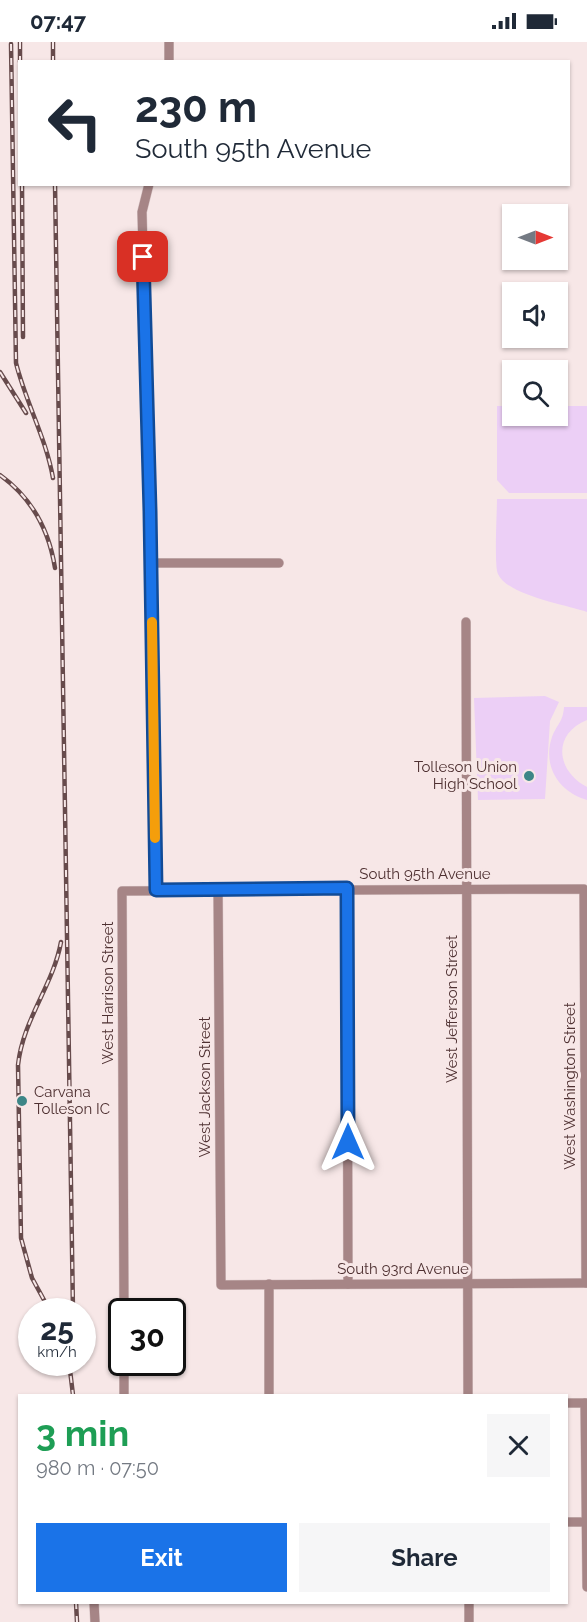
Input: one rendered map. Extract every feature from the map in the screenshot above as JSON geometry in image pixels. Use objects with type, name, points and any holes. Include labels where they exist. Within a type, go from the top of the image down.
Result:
[{"type":"street","points":[[169,42],[169,60]]},
{"type":"street","points":[[148,186],[142,212],[156,890]]},
{"type":"street","points":[[151,563],[279,563]]},
{"type":"street","name":"West Jefferson Street","points":[[466,622],[468,1394]]},
{"type":"street","points":[[347,888],[348,1284]]},
{"type":"street","name":"South 95th Avenue","points":[[122,891],[347,888],[584,889]]},
{"type":"street","name":"West Jackson Street","points":[[218,889],[221,1285]]},
{"type":"street","name":"West Washington Street","points":[[584,889],[586,1283]]},
{"type":"street","name":"West Harrison Street","points":[[122,891],[124,1298]]},
{"type":"street","name":"South 93rd Avenue","points":[[221,1285],[586,1283]]},
{"type":"street","points":[[269,1284],[269,1394]]},
{"type":"street","points":[[124,1376],[124,1394]]},
{"type":"street","points":[[568,1403],[586,1402],[587,1587]]},
{"type":"street","points":[[568,1522],[587,1522]]},
{"type":"street","points":[[94,1604],[95,1622]]},
{"type":"street","points":[[469,1604],[469,1622]]},
{"type":"shaded area","points":[[497,406],[502,406],[502,426],[568,426],[568,406],[587,406],[587,493],[509,493],[497,480]]},
{"type":"shaded area","points":[[497,499],[587,499],[587,612],[513,588],[498,574]]},
{"type":"shaded area","points":[[545,696],[559,702],[550,721],[545,799],[478,800],[474,698]]},
{"type":"shaded area","points":[[564,707],[587,707],[587,720],[568,734],[563,743],[562,753],[569,772],[587,787],[587,800],[568,791],[551,768],[549,748]]},
{"type":"railway","points":[[20,42],[20,60]]},
{"type":"railway","points":[[53,42],[53,60]]},
{"type":"railway","points":[[11,44],[16,363],[46,449],[53,478]]},
{"type":"railway","points":[[22,186],[23,337]]},
{"type":"railway","points":[[55,186],[73,1298]]},
{"type":"railway","points":[[0,372],[26,413]]},
{"type":"railway","points":[[0,475],[21,494],[37,516],[48,541],[55,568]]},
{"type":"railway","points":[[43,1298],[32,1278],[21,1238],[18,1065],[26,1033],[52,973],[61,942]]},
{"type":"railway","points":[[71,1376],[73,1394]]},
{"type":"railway","points":[[76,1604],[77,1622]]},
{"type":"slow traffic","points":[[152,622],[155,838]]},
{"type":"place","name":"Tolleson Union High School","points":[[529,776]]},
{"type":"place","name":"Carvana Tolleson IC","points":[[22,1101]]},
{"type":"route","points":[[143,257],[156,890],[347,888],[348,1142]]}]
